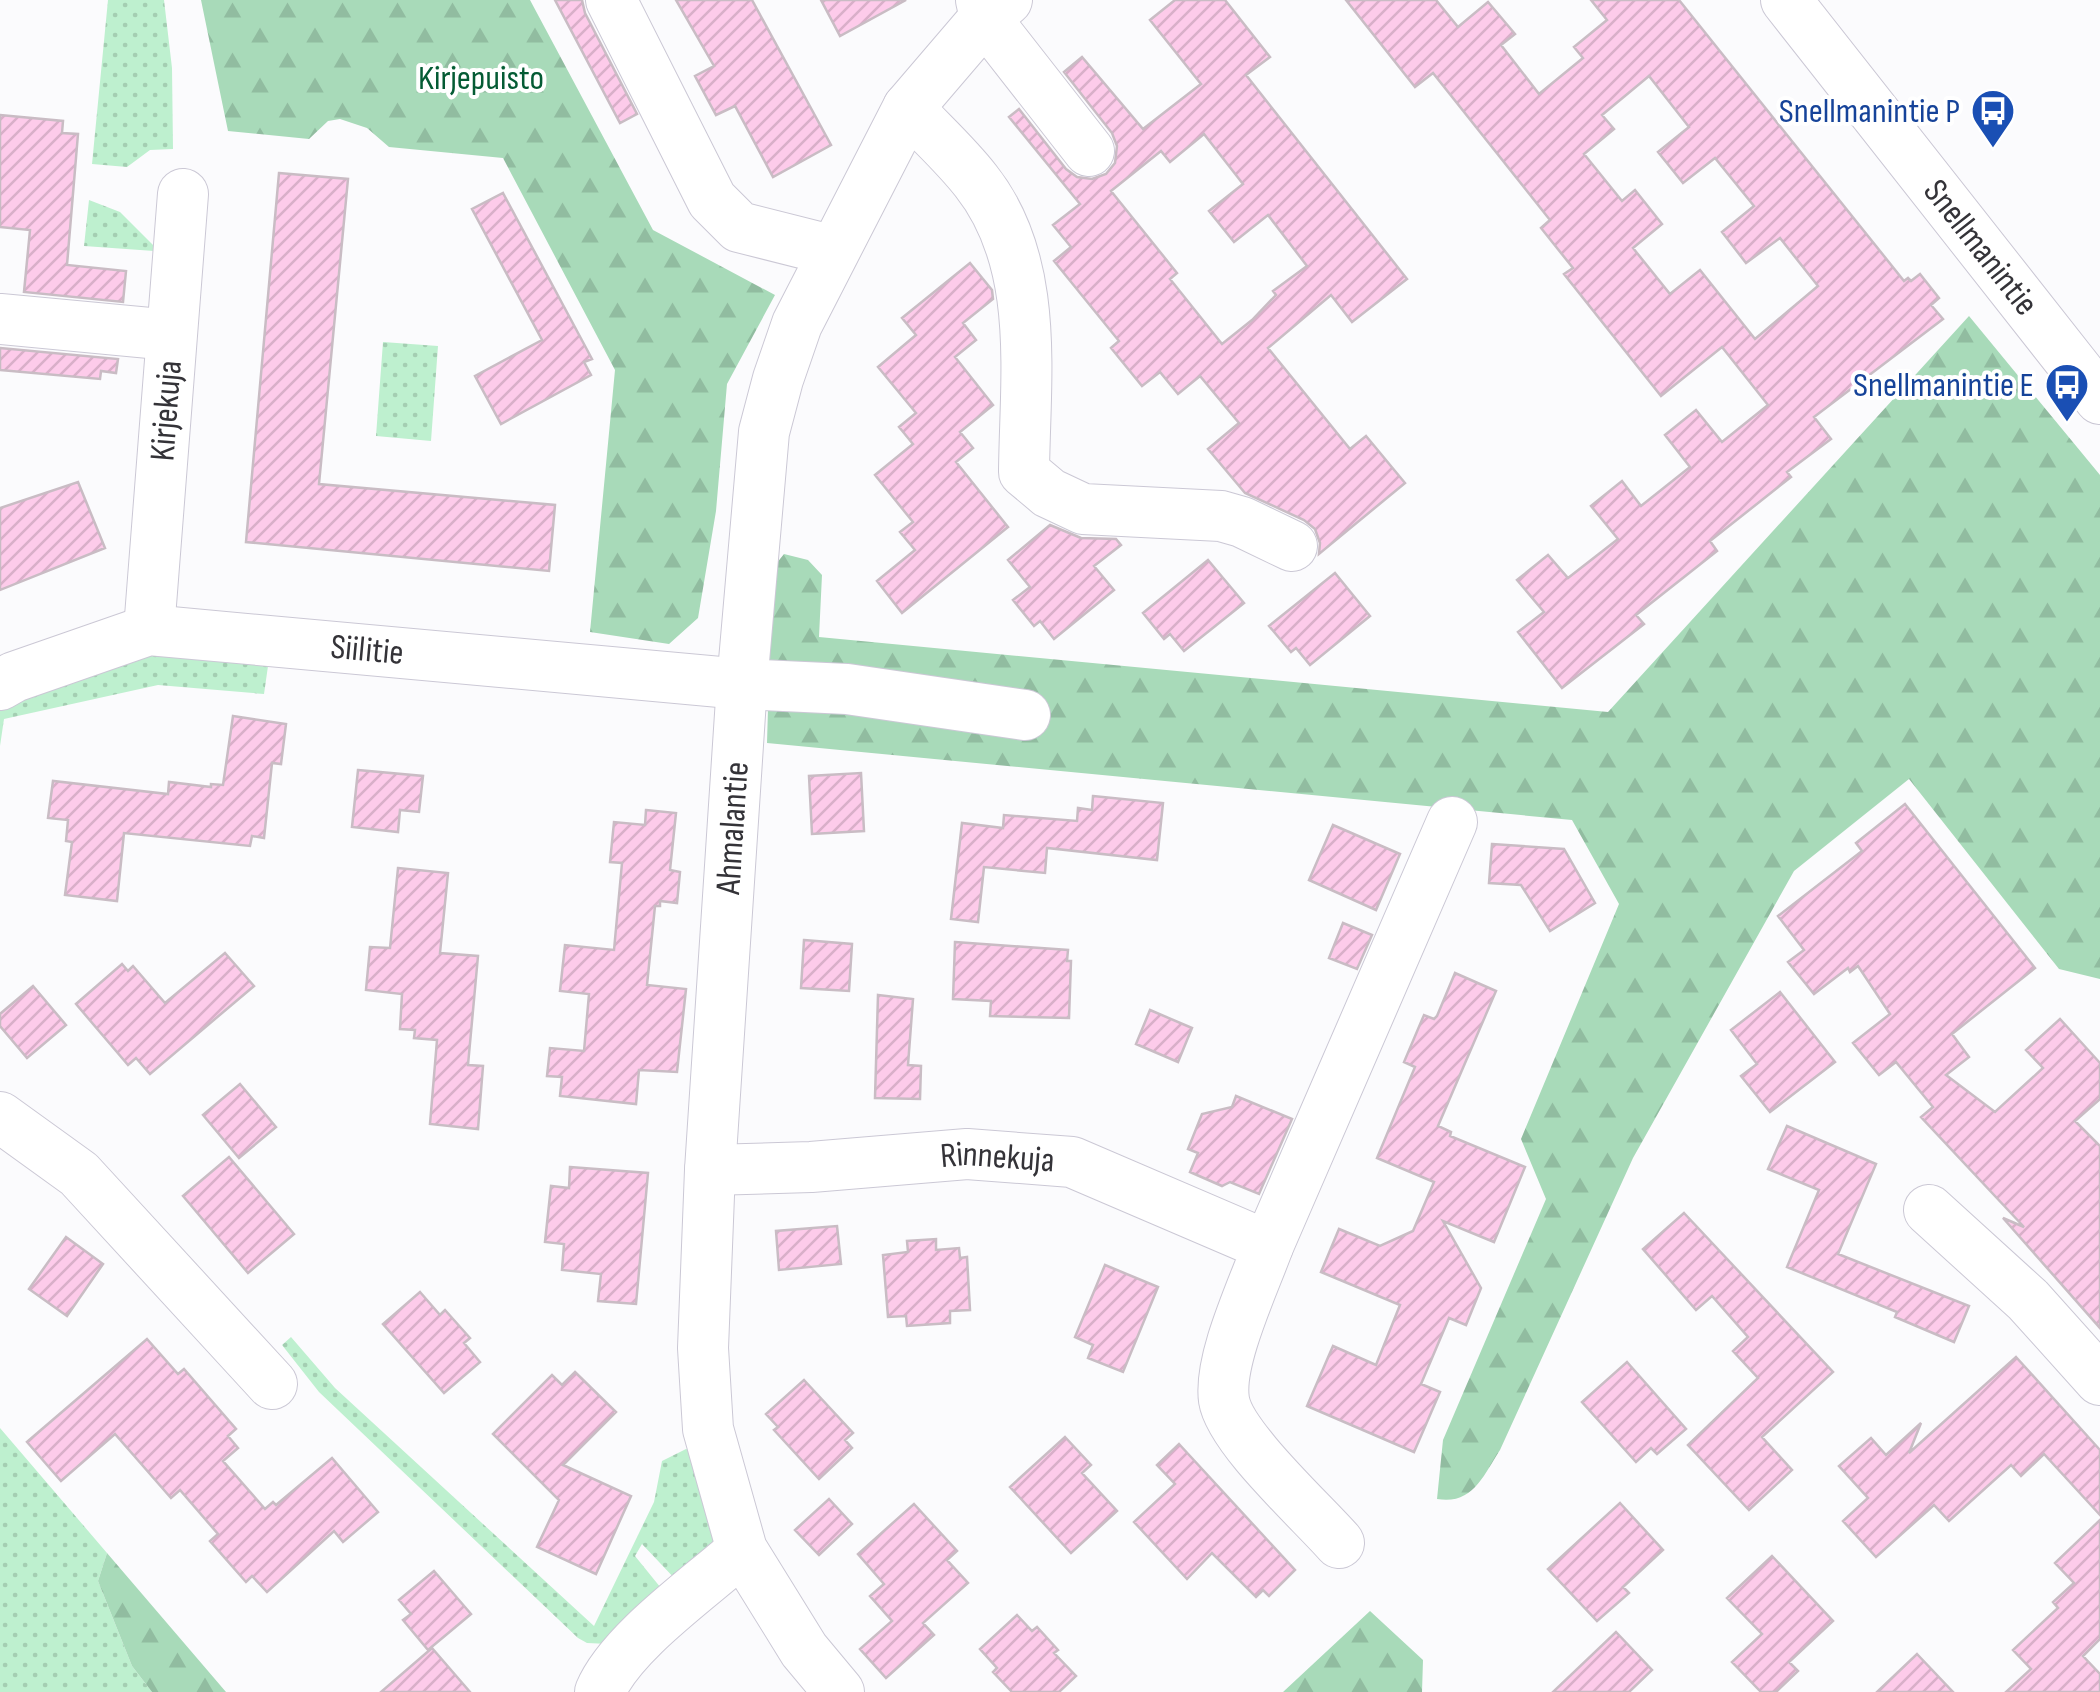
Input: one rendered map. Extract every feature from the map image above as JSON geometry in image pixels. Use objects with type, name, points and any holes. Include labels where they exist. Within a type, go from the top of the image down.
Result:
[{"type":"street","points":[[611,0],[712,200],[739,226],[834,250]]},
{"type":"street","name":"Snellmanintie","points":[[1801,5],[2100,399]]},
{"type":"street","points":[[991,6],[1090,151]]},
{"type":"street","name":"Ahmalantie","points":[[838,1692],[804,1650],[742,1550],[708,1429],[702,1348],[742,684],[764,432],[797,324],[908,108],[991,6]]},
{"type":"street","points":[[908,108],[978,184],[1014,249],[1026,308],[1024,472],[1049,493],[1083,509],[1221,516],[1292,546]]},
{"type":"street","name":"Kirjekuja","points":[[149,630],[184,194]]},
{"type":"street","points":[[0,319],[171,336]]},
{"type":"street","name":"Siilitie","points":[[0,685],[14,676],[149,630],[742,684],[847,690],[1025,715]]},
{"type":"street","points":[[1340,1543],[1239,1434],[1224,1400],[1228,1358],[1268,1246],[1452,822]]},
{"type":"street","points":[[0,1117],[79,1174],[272,1384]]},
{"type":"street","name":"Rinnekuja","points":[[710,1170],[811,1168],[968,1154],[1072,1162],[1268,1246]]},
{"type":"street","points":[[1930,1210],[2028,1300],[2100,1380]]},
{"type":"street","points":[[600,1692],[608,1674],[629,1650],[742,1550]]},
{"type":"green space","points":[[108,0],[164,0],[172,68],[173,149],[150,150],[127,167],[92,164]]},
{"type":"green space","name":"Kirjepuisto","points":[[201,0],[530,0],[653,230],[775,295],[727,384],[716,511],[698,618],[669,644],[590,632],[615,370],[503,158],[389,147],[367,128],[340,119],[328,121],[309,139],[228,131]]},
{"type":"green space","points":[[89,200],[120,212],[157,249],[84,246]]},
{"type":"green space","points":[[1969,316],[2100,475],[2100,979],[2059,969],[1909,779],[1794,871],[1633,1158],[1500,1450],[1468,1493],[1460,1498],[1437,1499],[1443,1440],[1546,1199],[1521,1139],[1619,904],[1572,820],[767,743],[772,569],[784,554],[808,560],[822,575],[819,637],[1608,712]]},
{"type":"green space","points":[[383,342],[438,346],[431,441],[376,436]]},
{"type":"green space","points":[[140,647],[269,659],[264,694],[158,685],[4,719],[0,746],[0,708]]},
{"type":"green space","points":[[291,1337],[335,1388],[594,1626],[654,1502],[662,1461],[686,1449],[698,1453],[714,1538],[710,1552],[677,1581],[642,1544],[635,1556],[665,1593],[609,1644],[587,1643],[319,1392],[282,1345]]},
{"type":"green space","points":[[0,1428],[107,1553],[98,1581],[132,1666],[152,1692],[0,1692]]},
{"type":"green space","points":[[107,1553],[226,1692],[152,1692],[132,1666],[98,1581]]},
{"type":"green space","points":[[1370,1611],[1423,1660],[1422,1692],[1283,1692]]},
{"type":"building","points":[[555,0],[582,0],[637,114],[620,123]]},
{"type":"building","points":[[676,0],[752,0],[831,145],[773,177],[735,106],[716,115],[695,76],[714,66]]},
{"type":"building","points":[[821,0],[906,0],[840,36]]},
{"type":"building","points":[[1175,0],[1225,0],[1270,57],[1246,75],[1407,279],[1352,322],[1331,295],[1268,348],[1350,449],[1366,436],[1405,483],[1319,554],[1315,529],[1245,493],[1208,449],[1239,423],[1200,376],[1178,394],[1160,372],[1142,386],[1111,348],[1119,341],[1054,261],[1071,247],[1053,225],[1080,204],[1009,117],[1019,109],[1066,169],[1077,177],[1092,179],[1106,174],[1115,163],[1117,146],[1112,133],[1064,72],[1082,57],[1143,129],[1201,84],[1150,20]],"holes":[[[1204,134],[1243,184],[1209,211],[1234,242],[1268,215],[1307,266],[1273,291],[1276,295],[1252,320],[1222,344],[1170,279],[1177,273],[1111,191],[1161,151],[1170,162]]]},
{"type":"building","points":[[1346,0],[1436,0],[1458,27],[1488,2],[1515,34],[1501,45],[1539,94],[1583,58],[1574,47],[1607,20],[1591,0],[1679,0],[1904,281],[1920,274],[1939,298],[1931,305],[1943,319],[1814,417],[1831,439],[1787,472],[1791,477],[1710,541],[1717,551],[1636,615],[1644,624],[1562,688],[1518,632],[1544,612],[1517,580],[1548,555],[1568,578],[1618,539],[1591,506],[1622,481],[1641,506],[1690,467],[1665,435],[1696,410],[1722,442],[1768,405],[1722,347],[1661,396],[1564,274],[1573,268],[1541,228],[1550,220],[1433,73],[1415,87]],"holes":[[[1649,76],[1689,127],[1658,152],[1683,183],[1715,158],[1754,206],[1722,232],[1746,263],[1780,238],[1818,286],[1755,339],[1700,270],[1670,294],[1633,248],[1662,224],[1635,190],[1622,201],[1584,154],[1614,129],[1602,115]]]},
{"type":"building","points":[[0,115],[63,121],[62,133],[78,134],[67,265],[126,271],[123,302],[24,292],[30,230],[0,227]]},
{"type":"building","points":[[279,173],[348,179],[319,484],[555,505],[549,571],[246,542]]},
{"type":"building","points":[[503,193],[592,359],[584,362],[591,375],[501,424],[475,376],[542,340],[472,209]]},
{"type":"building","points":[[970,263],[992,290],[993,299],[963,323],[976,340],[955,357],[993,405],[960,432],[973,448],[956,462],[1008,527],[902,613],[877,581],[915,550],[900,532],[913,522],[875,475],[913,444],[899,427],[916,413],[878,367],[916,335],[902,318]]},
{"type":"building","points":[[0,348],[118,359],[116,373],[101,371],[100,379],[0,370]]},
{"type":"building","points":[[78,482],[105,548],[0,590],[0,508]]},
{"type":"building","points":[[1050,525],[1081,538],[1116,539],[1121,545],[1094,566],[1114,590],[1054,639],[1040,621],[1034,626],[1013,600],[1030,587],[1008,560]]},
{"type":"building","points":[[1208,560],[1244,603],[1184,651],[1170,634],[1164,639],[1143,613]]},
{"type":"building","points":[[1335,573],[1370,616],[1310,665],[1296,648],[1291,652],[1269,626]]},
{"type":"building","points":[[233,716],[286,724],[281,764],[272,763],[264,838],[252,836],[250,846],[124,833],[117,901],[65,895],[72,842],[66,841],[68,820],[48,818],[53,781],[168,794],[169,782],[223,785]]},
{"type":"building","points":[[358,770],[423,776],[419,812],[400,810],[398,832],[352,827]]},
{"type":"building","points":[[861,773],[864,831],[812,834],[809,776]]},
{"type":"building","points":[[1093,796],[1163,803],[1157,860],[1047,848],[1045,873],[984,867],[978,922],[951,919],[962,823],[1003,828],[1004,815],[1077,821],[1078,808],[1092,810]]},
{"type":"building","points":[[1905,804],[2035,968],[1952,1034],[1969,1057],[1946,1075],[1995,1112],[2043,1068],[2026,1050],[2060,1019],[2100,1063],[2100,1099],[2075,1121],[2100,1146],[2100,1328],[2003,1218],[2024,1227],[1921,1117],[1933,1107],[1896,1062],[1879,1075],[1853,1043],[1890,1014],[1858,966],[1850,972],[1848,968],[1814,994],[1788,962],[1804,950],[1778,916],[1862,851],[1856,843]]},
{"type":"building","points":[[646,810],[676,813],[670,870],[680,872],[677,903],[660,901],[660,906],[655,906],[647,985],[686,989],[677,1072],[639,1070],[636,1104],[560,1096],[562,1077],[547,1076],[550,1048],[584,1051],[589,994],[560,991],[565,945],[614,950],[622,863],[610,862],[614,822],[645,825]]},
{"type":"building","points":[[1333,825],[1400,854],[1376,910],[1309,880]]},
{"type":"building","points":[[1492,844],[1564,849],[1595,903],[1550,931],[1521,885],[1489,883]]},
{"type":"building","points":[[398,868],[448,873],[440,953],[478,956],[468,1065],[483,1066],[478,1129],[430,1124],[437,1040],[414,1038],[415,1030],[400,1029],[402,994],[366,990],[370,947],[390,948]]},
{"type":"building","points":[[1343,923],[1372,935],[1357,969],[1329,958]]},
{"type":"building","points":[[804,940],[852,944],[849,991],[801,988]]},
{"type":"building","points":[[955,942],[1068,950],[1069,1018],[990,1016],[991,1001],[953,999]]},
{"type":"building","points":[[225,953],[254,986],[150,1074],[136,1058],[128,1065],[76,1004],[122,964],[128,971],[133,966],[165,1003]]},
{"type":"building","points":[[1455,973],[1496,991],[1438,1126],[1451,1132],[1450,1136],[1525,1167],[1494,1242],[1443,1221],[1481,1288],[1466,1325],[1449,1318],[1421,1384],[1440,1392],[1414,1452],[1307,1406],[1333,1346],[1376,1365],[1400,1305],[1321,1272],[1339,1229],[1380,1246],[1413,1231],[1434,1182],[1377,1158],[1415,1067],[1404,1062],[1424,1015],[1434,1019],[1437,1016]]},
{"type":"building","points":[[33,986],[66,1025],[27,1058],[0,1026],[0,1014]]},
{"type":"building","points":[[1780,992],[1835,1062],[1770,1112],[1741,1076],[1757,1064],[1731,1030]]},
{"type":"building","points":[[878,995],[913,999],[908,1065],[921,1066],[920,1099],[875,1098]]},
{"type":"building","points":[[1150,1010],[1192,1028],[1178,1062],[1136,1044]]},
{"type":"building","points":[[240,1084],[276,1127],[239,1158],[203,1115]]},
{"type":"building","points":[[1236,1096],[1292,1119],[1259,1194],[1230,1182],[1222,1186],[1190,1172],[1198,1153],[1188,1149],[1202,1114],[1232,1107]]},
{"type":"building","points":[[1787,1126],[1876,1164],[1838,1254],[1969,1306],[1954,1342],[1895,1317],[1897,1312],[1787,1267],[1819,1190],[1768,1169]]},
{"type":"building","points":[[229,1157],[294,1234],[248,1273],[183,1196]]},
{"type":"building","points":[[570,1167],[648,1173],[636,1304],[598,1301],[601,1274],[562,1270],[564,1244],[545,1242],[551,1186],[569,1188]]},
{"type":"building","points":[[1684,1213],[1833,1372],[1762,1437],[1792,1470],[1749,1510],[1688,1445],[1758,1378],[1733,1351],[1748,1337],[1712,1296],[1696,1310],[1643,1249]]},
{"type":"building","points":[[837,1226],[841,1264],[779,1270],[776,1231]]},
{"type":"building","points":[[66,1237],[103,1264],[67,1316],[29,1289]]},
{"type":"building","points":[[936,1239],[936,1250],[959,1248],[960,1258],[967,1257],[970,1310],[950,1311],[950,1323],[907,1326],[906,1316],[888,1317],[883,1255],[908,1252],[907,1241]]},
{"type":"building","points":[[1105,1265],[1158,1287],[1123,1372],[1088,1358],[1093,1345],[1075,1337]]},
{"type":"building","points":[[420,1292],[440,1315],[445,1310],[470,1338],[464,1343],[480,1362],[444,1393],[383,1324]]},
{"type":"building","points":[[147,1339],[178,1374],[184,1369],[236,1429],[228,1436],[238,1448],[223,1461],[265,1509],[273,1502],[276,1505],[332,1458],[378,1512],[343,1542],[334,1531],[267,1592],[252,1576],[246,1582],[210,1541],[218,1534],[180,1490],[171,1498],[115,1434],[61,1481],[27,1442]]},
{"type":"building","points":[[2016,1357],[2100,1450],[2100,1515],[2044,1454],[2021,1476],[2011,1465],[1949,1521],[1934,1505],[1876,1557],[1843,1521],[1868,1498],[1839,1466],[1871,1438],[1886,1455],[1921,1423],[1909,1453]]},
{"type":"building","points":[[1627,1362],[1686,1429],[1657,1454],[1651,1448],[1636,1462],[1582,1402]]},
{"type":"building","points":[[575,1372],[616,1412],[563,1465],[631,1496],[596,1574],[537,1547],[559,1500],[493,1434],[552,1375],[562,1385]]},
{"type":"building","points":[[804,1380],[853,1433],[845,1440],[852,1448],[819,1479],[774,1430],[778,1427],[766,1414]]},
{"type":"building","points":[[1065,1437],[1091,1465],[1082,1473],[1117,1511],[1071,1553],[1010,1487]]},
{"type":"building","points":[[1179,1444],[1295,1570],[1269,1596],[1263,1590],[1256,1597],[1212,1553],[1187,1579],[1134,1522],[1175,1484],[1157,1465]]},
{"type":"building","points":[[829,1499],[852,1524],[819,1555],[795,1530]]},
{"type":"building","points":[[1620,1503],[1663,1550],[1623,1587],[1629,1593],[1597,1621],[1548,1569]]},
{"type":"building","points":[[914,1504],[957,1551],[947,1560],[968,1583],[923,1623],[934,1635],[886,1678],[860,1649],[892,1621],[870,1596],[884,1584],[858,1554]]},
{"type":"building","points":[[2100,1520],[2100,1639],[2083,1656],[2100,1674],[2100,1692],[2006,1692],[2031,1669],[2013,1650],[2058,1608],[2053,1602],[2074,1583],[2055,1563]]},
{"type":"building","points":[[1772,1556],[1833,1621],[1789,1662],[1798,1671],[1776,1692],[1761,1692],[1732,1662],[1762,1634],[1727,1598]]},
{"type":"building","points":[[434,1571],[471,1614],[428,1650],[403,1620],[411,1614],[399,1600]]},
{"type":"building","points":[[1017,1615],[1032,1631],[1037,1627],[1076,1676],[1059,1692],[1012,1692],[993,1672],[997,1668],[980,1649]]},
{"type":"building","points":[[1616,1632],[1652,1670],[1629,1692],[1553,1692]]},
{"type":"building","points":[[432,1648],[470,1692],[381,1692]]},
{"type":"building","points":[[1917,1654],[1953,1692],[1877,1692]]},
{"type":"place","name":"Snellmanintie P","points":[[1993,149]]},
{"type":"place","name":"Snellmanintie E","points":[[2067,423]]}]
